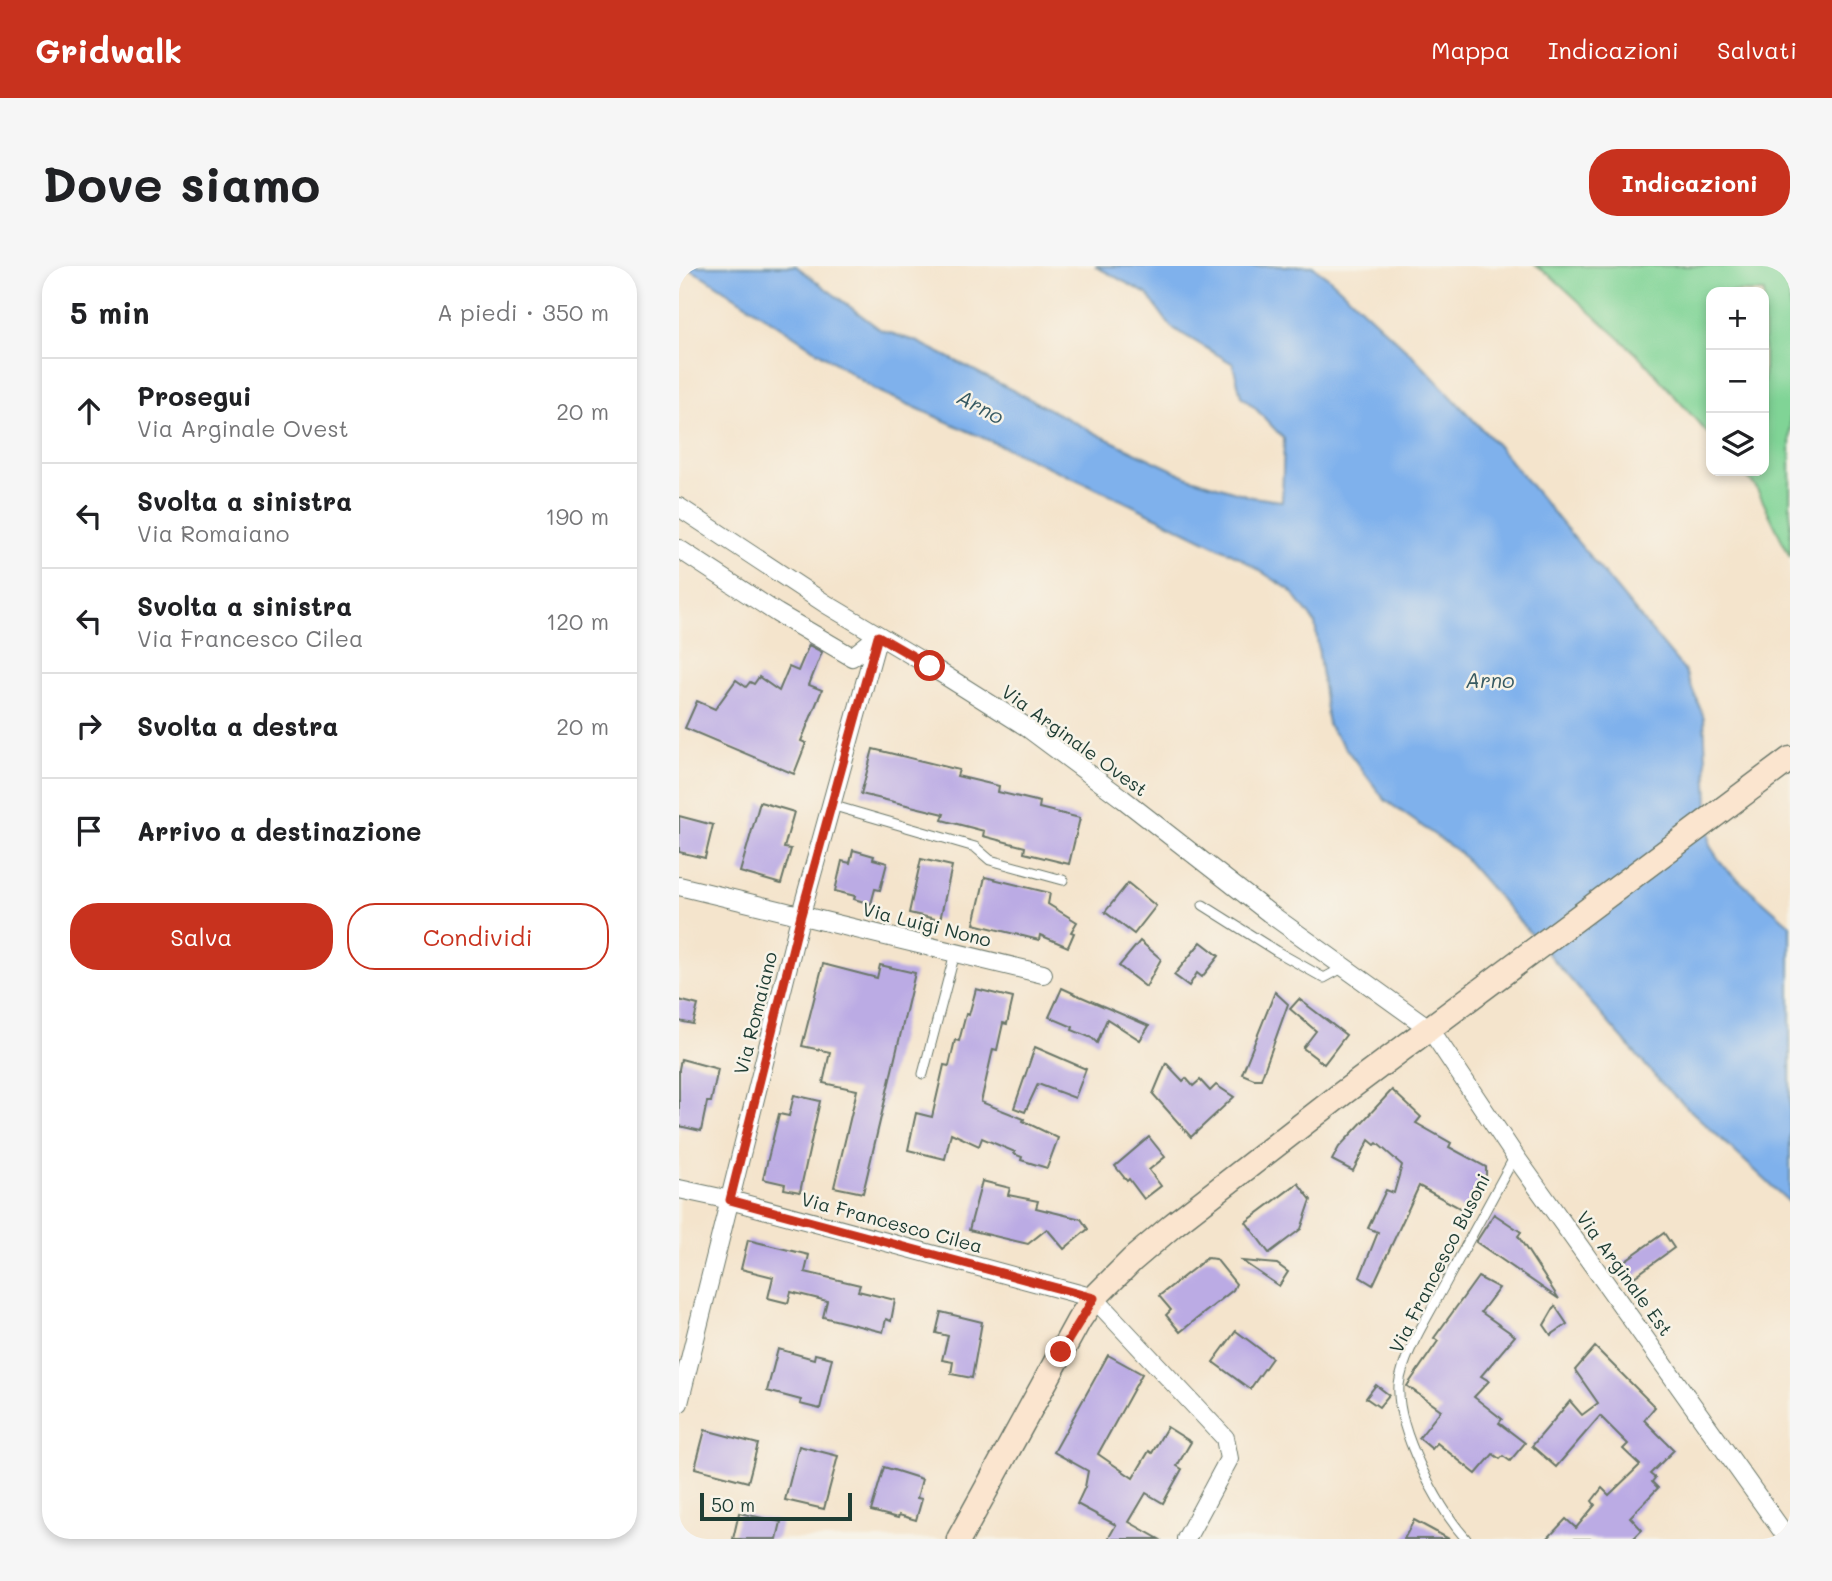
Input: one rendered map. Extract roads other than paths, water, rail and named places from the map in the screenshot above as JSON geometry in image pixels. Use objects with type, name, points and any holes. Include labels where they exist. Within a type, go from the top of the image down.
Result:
[{"type":"main road","points":[[959,1539],[1061,1352],[1094,1298],[1132,1260],[1173,1225],[1790,759]]},
{"type":"street","name":"Via Arginale Ovest","points":[[679,507],[878,636],[1025,726],[1269,913],[1430,1030]]},
{"type":"street","points":[[679,549],[852,657],[878,636]]},
{"type":"street","name":"Via Romaiano","points":[[680,1396],[801,915],[878,636]]},
{"type":"street","name":"Via Luigi Nono","points":[[679,886],[1043,975]]},
{"type":"street","name":"Via Arginale Est","points":[[1430,1030],[1515,1156],[1788,1539]]},
{"type":"street","name":"Via Francesco Cilea","points":[[679,1189],[730,1200],[1094,1298]]},
{"type":"street","points":[[1094,1298],[1225,1438],[1229,1459],[1186,1539]]},
{"type":"lane","points":[[831,805],[975,847],[990,860],[1063,880]]},
{"type":"lane","points":[[1203,905],[1324,978],[1344,967]]},
{"type":"lane","points":[[923,1074],[954,953]]},
{"type":"lane","name":"Via Francesco Busoni","points":[[1466,1539],[1457,1529],[1421,1469],[1406,1433],[1399,1385],[1406,1361],[1425,1321],[1515,1156]]},
{"type":"water","name":"Arno","points":[[684,266],[796,266],[881,330],[918,342],[1103,437],[1188,477],[1252,497],[1282,501],[1284,439],[1241,396],[1233,364],[1171,327],[1147,294],[1095,266],[1312,266],[1329,278],[1414,357],[1497,445],[1685,671],[1704,718],[1710,846],[1724,867],[1790,925],[1790,1203],[1661,1083],[1460,853],[1385,800],[1328,725],[1315,623],[1290,590],[1237,556],[1109,494],[876,390]]}]
